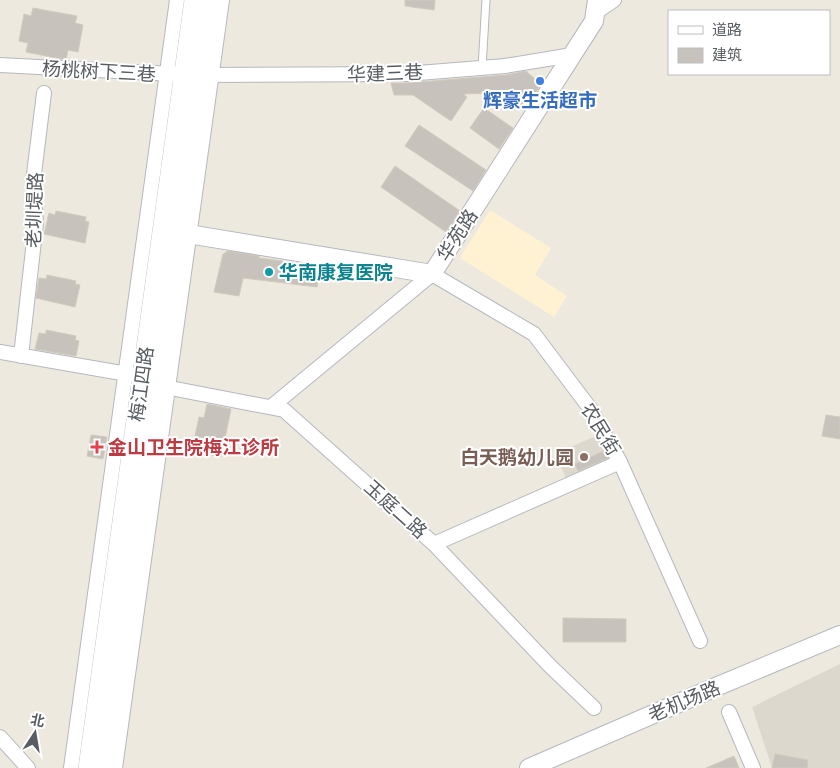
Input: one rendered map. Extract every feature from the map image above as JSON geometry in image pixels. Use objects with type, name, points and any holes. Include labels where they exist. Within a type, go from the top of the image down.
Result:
[{"type":"main road","name":"梅江四路","points":[[88,768],[194,0]]},
{"type":"main road","name":"梅江四路","points":[[102,768],[207,0]]},
{"type":"street","points":[[71,768],[177,0]]},
{"type":"street","points":[[115,768],[222,0]]},
{"type":"street","points":[[596,6],[614,0]]},
{"type":"street","name":"华苑路","points":[[176,232],[432,274],[594,21],[596,6]]},
{"type":"street","name":"华建三巷","points":[[197,75],[406,74],[505,66],[572,55]]},
{"type":"street","name":"杨桃树下三巷","points":[[0,65],[104,72],[197,75]]},
{"type":"street","name":"老圳堤路","points":[[21,356],[36,223],[33,182],[44,93]]},
{"type":"street","points":[[270,407],[432,274]]},
{"type":"street","name":"农民街","points":[[432,274],[534,334],[589,407],[620,462],[700,641]]},
{"type":"street","name":"玉庭二路","points":[[0,352],[155,382],[284,410],[434,544],[550,666],[594,708]]},
{"type":"street","points":[[434,544],[620,462]]},
{"type":"street","name":"老机场路","points":[[529,768],[840,635]]},
{"type":"street","points":[[729,712],[753,768]]},
{"type":"street","points":[[0,737],[28,768]]},
{"type":"lane","points":[[482,68],[486,0]]},
{"type":"shaded area","points":[[490,210],[551,248],[535,275],[567,296],[554,317],[460,258]]},
{"type":"shaded area","name":"白天鹅幼儿园","points":[[600,434],[612,460],[567,480],[555,454]]},
{"type":"shaded area","points":[[840,664],[840,768],[772,768],[752,707]]},
{"type":"building","points":[[405,0],[435,0],[434,10],[405,6]]},
{"type":"building","points":[[33,8],[77,16],[75,23],[83,25],[78,52],[68,50],[66,60],[26,52],[28,43],[19,41],[24,14],[31,16]]},
{"type":"building","points":[[526,71],[536,80],[539,87],[524,110],[497,93],[463,94],[467,97],[451,121],[413,95],[394,95],[391,83],[506,75]]},
{"type":"building","points":[[484,108],[513,128],[499,149],[470,128]]},
{"type":"building","points":[[419,125],[486,170],[473,191],[405,146]]},
{"type":"building","points":[[395,166],[460,211],[446,232],[381,187]]},
{"type":"building","points":[[56,211],[86,217],[85,221],[89,222],[85,243],[44,234],[49,213],[55,215]]},
{"type":"building","name":"华南康复医院","points":[[228,251],[259,256],[259,258],[321,266],[317,287],[243,278],[239,296],[214,292],[223,254]]},
{"type":"building","points":[[47,275],[76,281],[75,284],[80,285],[75,307],[36,298],[39,278],[46,279]]},
{"type":"building","points":[[46,330],[76,336],[75,340],[79,341],[76,356],[35,349],[39,333],[46,334]]},
{"type":"building","points":[[207,404],[231,409],[221,457],[212,455],[213,451],[201,448],[203,438],[195,436],[199,417],[204,418]]},
{"type":"building","points":[[826,415],[840,417],[840,439],[822,436]]},
{"type":"building","name":"金山卫生院梅江诊所","points":[[91,435],[107,437],[103,459],[87,456]]},
{"type":"building","points":[[604,451],[608,458],[578,471],[575,464]]},
{"type":"building","points":[[563,618],[626,619],[626,642],[563,642]]},
{"type":"building","points":[[775,754],[808,760],[807,768],[772,768]]},
{"type":"building","points":[[734,756],[739,768],[706,768]]},
{"type":"place","name":"辉豪生活超市","points":[[540,81]]},
{"type":"place","name":"华南康复医院","points":[[269,272]]},
{"type":"place","name":"金山卫生院梅江诊所","points":[[97,447]]},
{"type":"place","name":"白天鹅幼儿园","points":[[584,457]]}]
